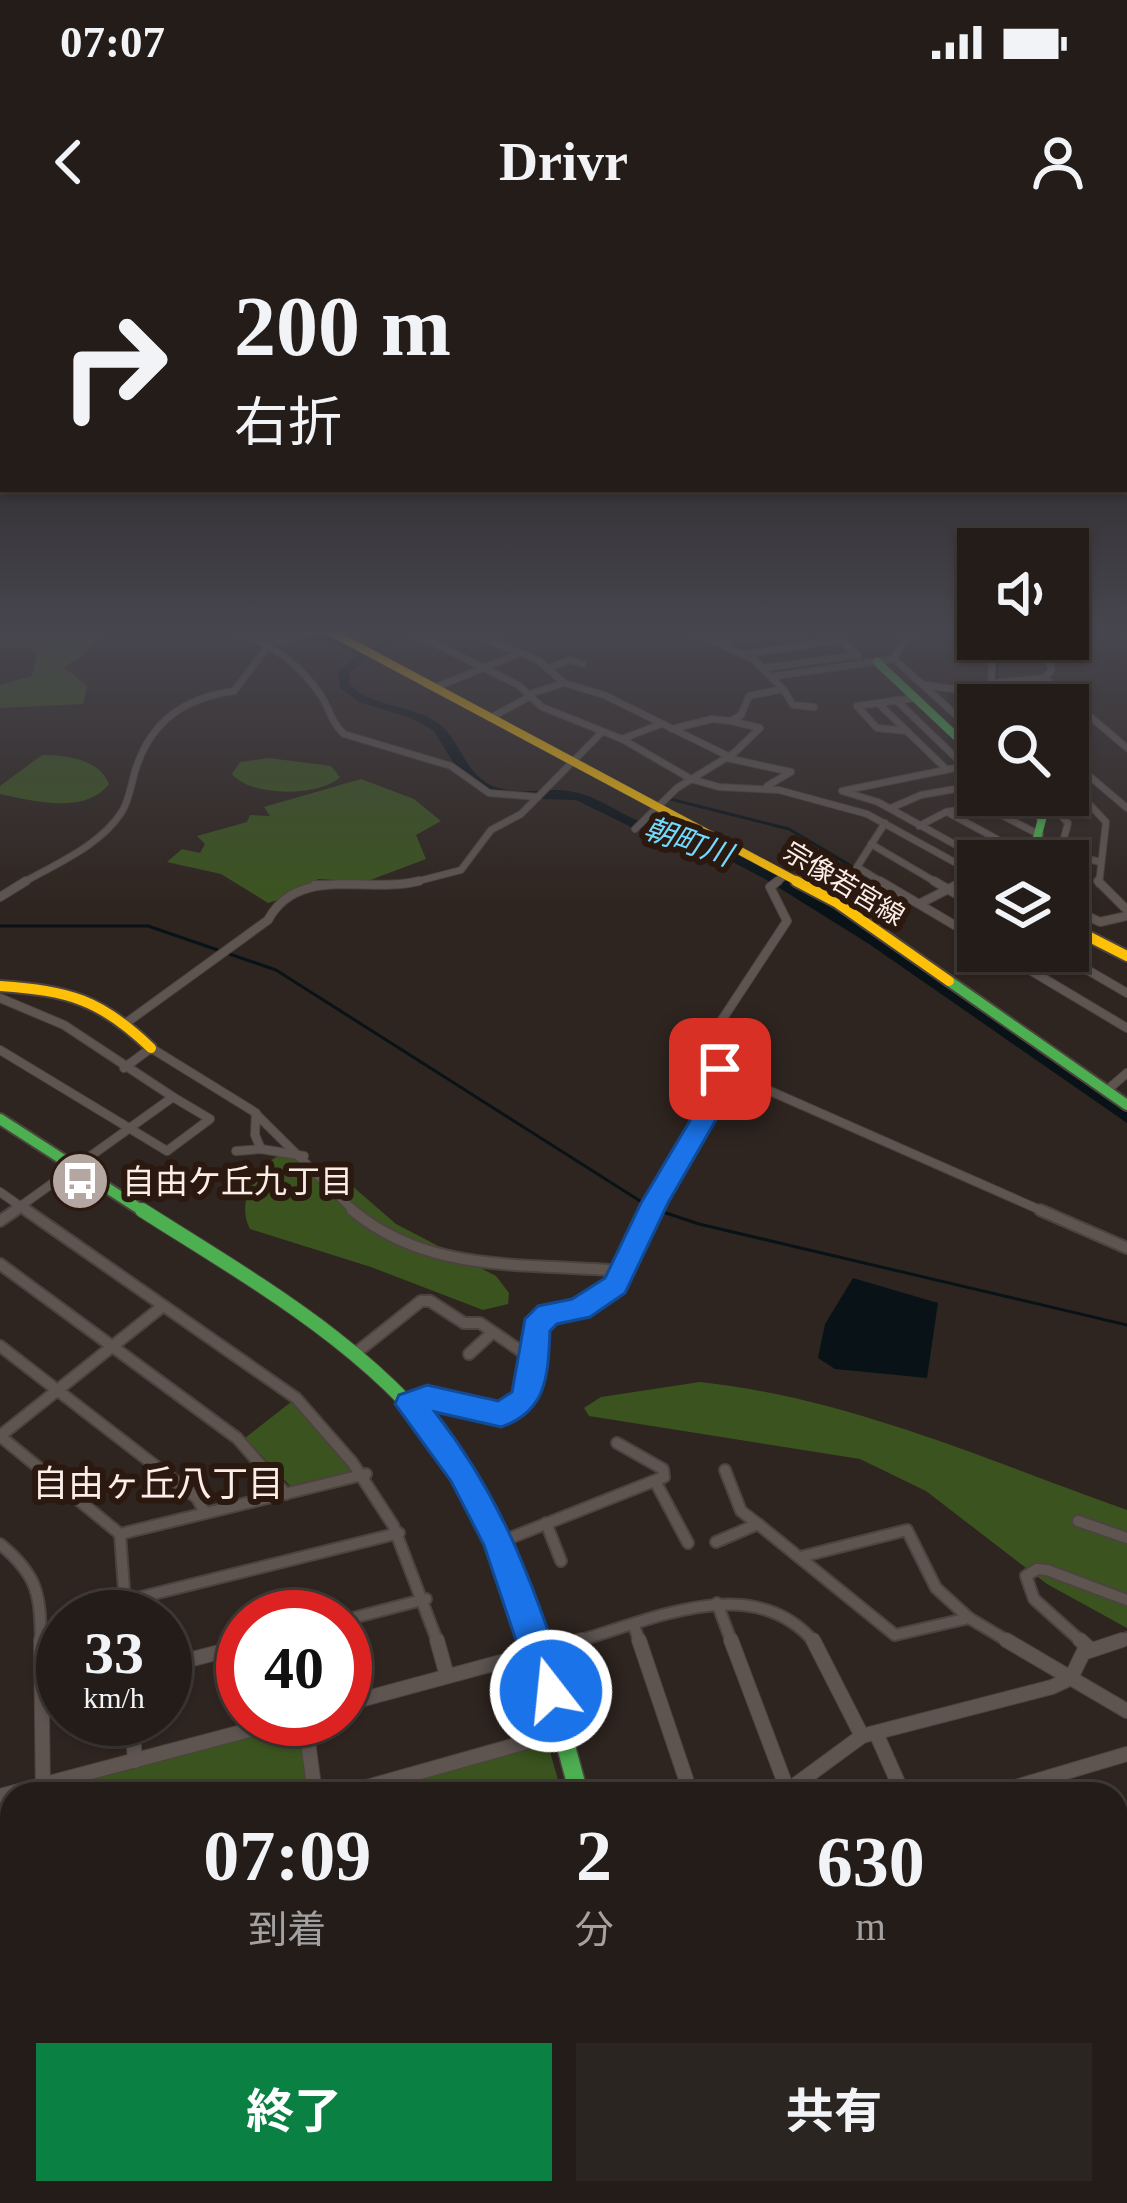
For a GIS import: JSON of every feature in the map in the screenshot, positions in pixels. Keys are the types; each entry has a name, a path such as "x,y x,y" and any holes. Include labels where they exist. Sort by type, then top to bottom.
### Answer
{"street":[{"path":"0,897 101,833 121,814 142,746 157,723"},
{"path":"332,723 344,734 451,766 489,793 538,797"},
{"name":"宗像若宮線","path":"499,723 856,915 1127,1105"},
{"path":"579,723 622,739 691,779 718,787 762,787 776,784 790,772 727,757 658,723"},
{"path":"672,729 700,723"},
{"path":"635,830 691,779 727,757 760,728 738,723"},
{"path":"868,723 890,733 907,731"},
{"path":"898,723 946,769"},
{"path":"935,723 957,755"},
{"path":"1097,723 1127,748"},
{"path":"622,739 661,724"},
{"path":"126,1023 268,920 277,903 326,881 380,889 452,875 474,856 491,830 513,820 602,732"},
{"path":"957,767 842,790 890,809 957,845"},
{"path":"1089,776 1127,808"},
{"path":"890,809 921,794 957,786"},
{"path":"762,787 855,810 957,864"},
{"path":"1089,804 1106,816 1110,827 1099,884 1127,913"},
{"path":"903,833 957,810"},
{"path":"946,812 997,840"},
{"path":"1003,816 1040,835"},
{"path":"1038,840 1040,816"},
{"path":"885,823 856,867 957,927"},
{"path":"871,844 957,894"},
{"path":"1089,861 1101,862"},
{"path":"410,1404 427,1397 501,1414 524,1401 532,1379 536,1327 548,1314 591,1304 615,1286 719,1092 720,1069 708,1045 710,1037 787,921 770,887 786,875"},
{"path":"919,904 957,885"},
{"path":"1089,918 1127,913"},
{"path":"1089,937 1127,956"},
{"path":"1089,971 1127,993"},
{"path":"1037,972 1127,1028"},
{"path":"0,986 74,991 104,1003 151,1048 256,1113 304,1156 348,1208 395,1242 516,1269 571,1265 620,1270"},
{"path":"0,1008 5,1000 85,1037 124,1068 210,1119 167,1151 0,1049"},
{"path":"124,1068 151,1048"},
{"path":"720,1069 1127,1248"},
{"path":"1106,1091 1127,1073"},
{"path":"0,1221 173,1097"},
{"path":"256,1113 255,1135 261,1149"},
{"path":"0,1119 357,1352 410,1404 463,1472 500,1541 539,1651 576,1782"},
{"path":"236,1151 261,1149 304,1156"},
{"path":"0,1192 296,1398 365,1474 399,1534 426,1599 447,1676"},
{"path":"0,1264 237,1438 286,1494"},
{"path":"357,1352 421,1301 430,1301 464,1323 480,1323 531,1358"},
{"path":"123,1590 120,1534 0,1436 163,1306"},
{"path":"469,1354 493,1332"},
{"path":"0,1346 197,1498 205,1513"},
{"path":"500,1541 664,1478 663,1469 617,1443"},
{"path":"725,1470 741,1511 895,1635 969,1618"},
{"path":"120,1534 365,1474"},
{"path":"655,1481 688,1543"},
{"path":"1078,1521 1127,1538"},
{"path":"545,1523 561,1561"},
{"path":"716,1542 758,1525"},
{"path":"800,1557 907,1531 937,1588 969,1618 1127,1711"},
{"path":"169,1590 399,1534"},
{"path":"0,1544 22,1562 40,1594 43,1782"},
{"path":"1090,1649 1034,1599 1026,1576 1037,1569 1047,1570 1127,1600"},
{"path":"372,1613 426,1599"},
{"path":"372,1697 717,1603 776,1608 811,1632 896,1782"},
{"path":"717,1603 783,1782"},
{"path":"634,1626 688,1782"},
{"path":"802,1782 869,1734 1071,1678 1090,1649 1127,1638"},
{"path":"385,1782 562,1732"},
{"path":"66,1782 216,1739"},
{"path":"134,1746 135,1761"},
{"path":"309,1746 313,1782"},
{"path":"1032,1782 1127,1754"}],"green space":[{"path":"42,755 90,764 109,784 99,794 73,803 0,794 0,786"},
{"path":"269,758 331,766 340,777 317,788 285,792 254,787 232,774 240,762"},
{"path":"361,779 414,799 441,821 416,835 426,859 365,882 318,879 299,893 268,903 221,874 167,862 182,849 200,853 205,844 197,836 247,822 250,815 270,816 264,807"},
{"path":"292,1152 351,1185 396,1224 496,1276 509,1293 508,1304 483,1310 371,1267 250,1229 245,1206 253,1181 270,1161"},
{"path":"700,1382 863,1416 1127,1510 1127,1628 1047,1584 926,1491 860,1459 589,1416 584,1408 601,1397"},
{"path":"291,1402 354,1473 292,1488 245,1438"},
{"path":"547,1741 559,1782 399,1782"},
{"path":"217,1746 301,1746 306,1782 83,1782"}],"shaded area":[{"path":"853,1278 938,1303 927,1378 835,1369 818,1358 825,1324"}],"waterway":[{"name":"朝町川","path":"430,723 483,787 508,794 572,795 638,825 697,839 770,876 874,941 1127,1117"},
{"path":"670,799 789,829 856,869"},
{"path":"0,926 148,926 276,970 648,1206"},
{"path":"657,1210 699,1224 1127,1325"}],"traffic: fast":[{"path":"941,723 957,737"},
{"path":"1036,840 1039,816"},
{"path":"949,981 1127,1105"},
{"path":"0,1119 317,1326 394,1390 428,1426 458,1465 501,1543 540,1648 576,1782"}],"traffic: slow":[{"path":"500,723 836,902 949,981"},
{"path":"1089,937 1127,956"},
{"path":"0,986 83,998 115,1016 151,1048"}],"place":[{"name":"自由ケ丘九丁目","path":"80,1181"}],"district":[{"name":"自由ヶ丘八丁目","path":"158,1483"}],"route":[{"path":"551,1691 500,1541 463,1472 410,1404 427,1397 501,1414 524,1401 532,1379 536,1327 548,1314 591,1304 615,1286 655,1203 719,1092 723,1083 720,1069"}]}
